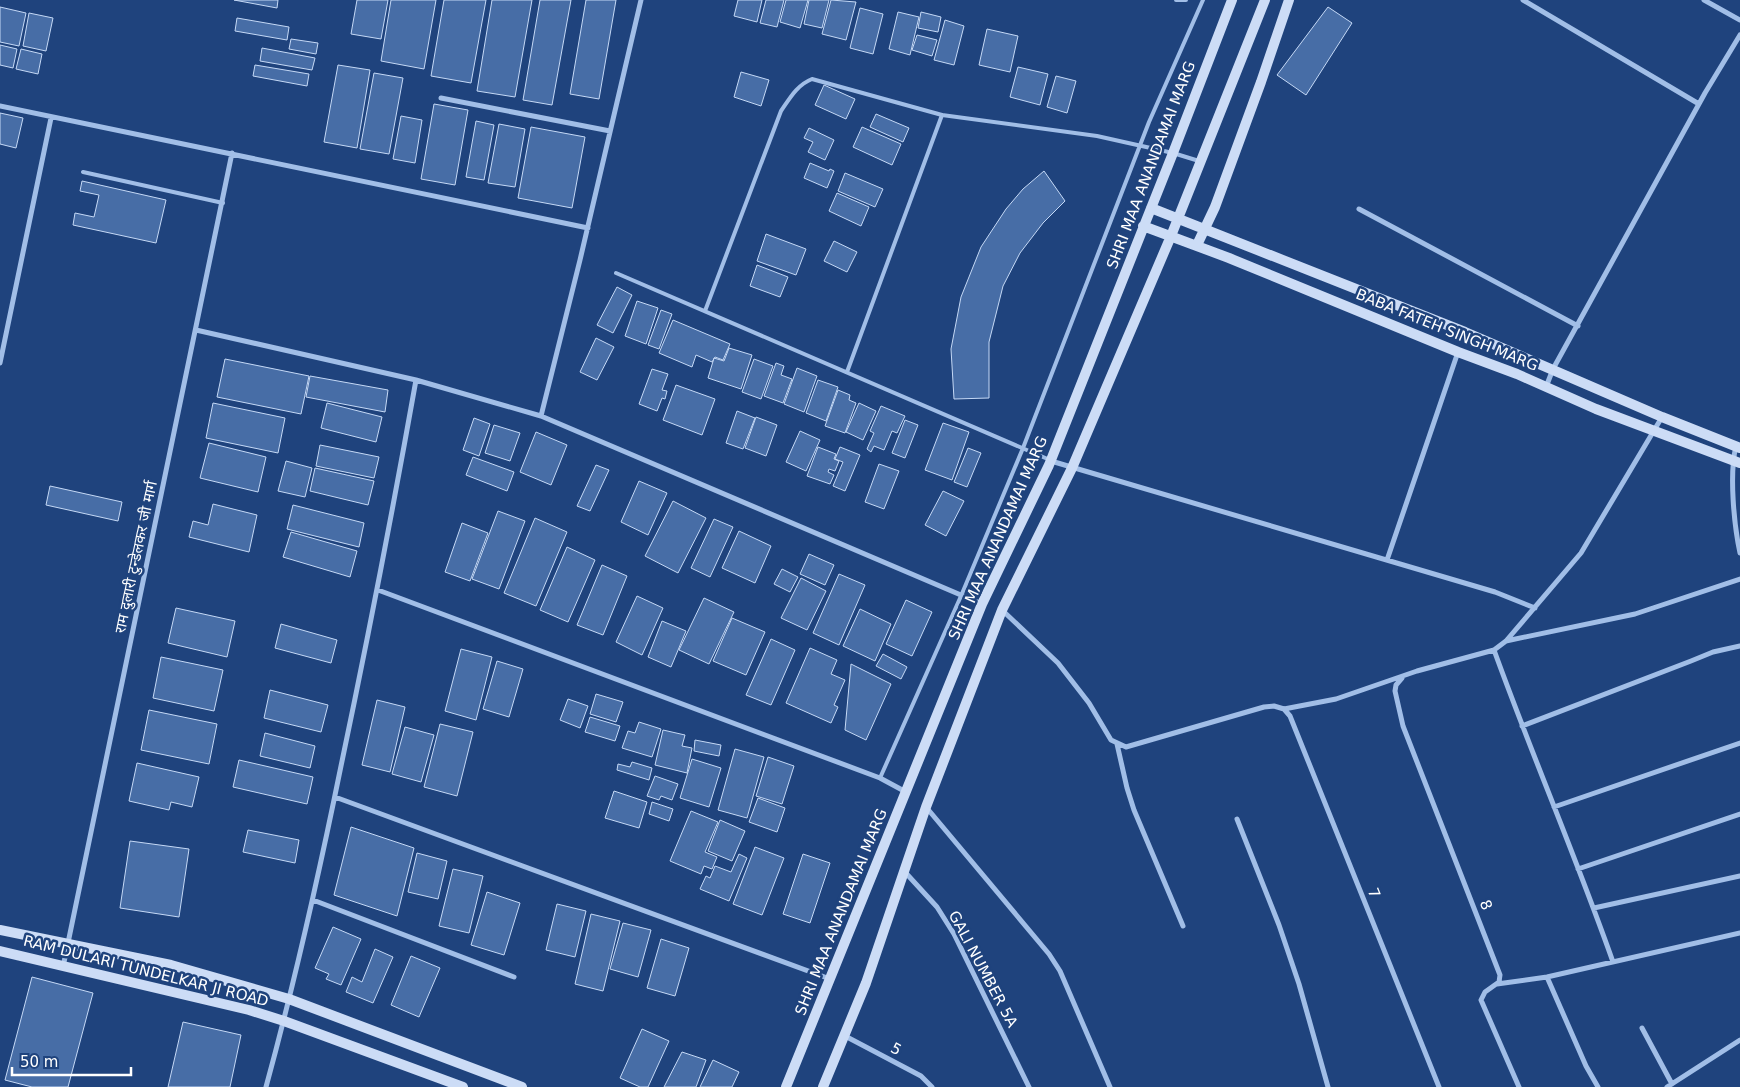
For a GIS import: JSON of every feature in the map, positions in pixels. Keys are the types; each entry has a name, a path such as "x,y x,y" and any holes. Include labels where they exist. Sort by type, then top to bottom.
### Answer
{"street":[{"path":"541,416 588,228 641,0"},
{"name":"SHRI MAA ANANDAMAI MARG","path":"786,1087 982,604 1051,460 1232,0"},
{"path":"823,1087 866,983 926,807 1002,610 1072,468 1171,236 1265,0"},
{"path":"1196,245 1215,207 1289,0"},
{"path":"1523,0 1699,104"},
{"path":"1704,0 1740,20"},
{"path":"1546,387 1553,369 1699,104 1740,35"},
{"path":"441,98 610,131"},
{"path":"0,106 588,228"},
{"path":"0,362 51,118"},
{"name":"राम दुलारी टुन्डेलकर जी मार्ग","path":"63,967 232,153"},
{"name":"BABA FATEH SINGH MARG","path":"1151,208 1465,332 1662,417 1738,447"},
{"path":"1359,209 1578,326"},
{"name":"BABA FATEH SINGH MARG","path":"1144,226 1196,245 1458,352 1517,374 1596,409 1736,461"},
{"path":"196,330 416,380 541,416 982,604"},
{"path":"1387,560 1458,352"},
{"path":"266,1087 313,900 378,590 416,380"},
{"path":"1002,610 1058,663 1089,703 1111,740 1126,748 1264,707 1274,706 1284,709 1336,699 1406,675 1494,650 1506,641 1581,553 1662,417"},
{"path":"1738,447 1735,531 1740,553"},
{"path":"1051,460 1072,468 1495,592 1535,608"},
{"path":"1506,641 1635,614 1740,579"},
{"path":"378,590 880,778 906,792"},
{"path":"1522,726 1713,652 1740,646"},
{"path":"1494,650 1613,962"},
{"name":"8","path":"1406,675 1398,680 1395,691 1403,726 1500,975 1500,980 1496,984"},
{"name":"7","path":"1284,709 1292,721 1439,1087"},
{"path":"1554,807 1740,743"},
{"path":"1117,744 1134,810 1183,926"},
{"path":"335,796 830,979"},
{"path":"926,807 1049,954 1060,971 1110,1087"},
{"path":"1578,869 1740,814"},
{"path":"1237,819 1300,984 1328,1087"},
{"name":"GALI NUMBER 5A","path":"903,871 936,907 954,934 1029,1087"},
{"path":"1594,908 1740,876"},
{"path":"313,900 514,977"},
{"name":"RAM DULARI TUNDELKAR JI ROAD","path":"0,930 171,965 289,999 522,1087"},
{"path":"1518,1087 1482,1000 1485,992 1496,984 1547,977 1740,933"},
{"name":"RAM DULARI TUNDELKAR JI ROAD","path":"0,951 249,1010 463,1087"},
{"path":"1547,977 1586,1066 1598,1087"},
{"path":"1642,1028 1672,1084"},
{"name":"5","path":"845,1036 921,1076 932,1087"},
{"path":"1667,1087 1740,1040"}],"lane":[{"path":"1176,0 1186,0"},
{"path":"880,778 961,596 1023,448 1149,122 1203,0"},
{"path":"705,311 781,111 793,92 812,79 942,115 1097,136 1173,153 1201,162"},
{"path":"847,372 942,115"},
{"path":"83,172 223,203"},
{"path":"616,273 1051,460"}],"building":[{"path":"234,0 278,0 277,8"},
{"path":"357,0 388,0 381,39 351,34"},
{"path":"391,0 436,0 424,69 381,61"},
{"path":"444,0 486,0 471,83 431,76"},
{"path":"492,0 532,0 515,97 477,91"},
{"path":"540,0 571,0 552,105 523,100"},
{"path":"586,0 616,0 599,99 570,94"},
{"path":"738,0 762,0 757,22 734,16"},
{"path":"766,0 784,0 777,27 760,23"},
{"path":"786,0 808,0 800,28 780,22"},
{"path":"809,0 829,0 822,28 804,24"},
{"path":"831,0 856,2 846,40 822,34"},
{"path":"0,7 26,13 19,46 0,42"},
{"path":"1328,7 1352,23 1306,95 1277,75"},
{"path":"860,8 883,14 873,54 850,48"},
{"path":"898,12 919,17 910,55 889,49"},
{"path":"921,12 941,17 938,32 918,28"},
{"path":"29,13 53,18 46,51 23,46"},
{"path":"237,18 289,27 287,40 235,31"},
{"path":"945,20 964,26 954,65 934,60"},
{"path":"987,29 1018,36 1010,72 979,65"},
{"path":"917,35 937,40 932,56 912,50"},
{"path":"291,39 318,43 316,54 289,49"},
{"path":"0,45 17,49 13,68 0,65"},
{"path":"262,48 315,58 312,70 260,61"},
{"path":"21,49 42,54 38,74 16,69"},
{"path":"255,65 309,74 307,86 253,76"},
{"path":"338,65 370,70 357,148 324,142"},
{"path":"1018,67 1048,74 1040,105 1010,97"},
{"path":"741,72 769,80 761,106 734,97"},
{"path":"374,73 403,78 389,154 360,149"},
{"path":"1056,76 1076,81 1067,113 1047,107"},
{"path":"824,85 855,99 846,119 815,105"},
{"path":"434,104 468,110 455,185 421,179"},
{"path":"0,113 23,118 16,148 0,144"},
{"path":"876,114 909,128 903,142 870,127"},
{"path":"401,116 422,120 415,163 393,159"},
{"path":"476,121 494,125 484,180 466,177"},
{"path":"499,124 525,129 515,187 488,183"},
{"path":"531,127 585,137 572,208 518,198"},
{"path":"862,127 901,144 892,165 853,147"},
{"path":"809,128 834,140 825,160 808,152 813,142 804,138"},
{"path":"810,163 829,171 830,169 834,171 827,188 804,178"},
{"path":"1044,171 1065,201 1043,223 1020,253 1003,286 989,342 989,398 954,399 951,349 961,297 981,247 1006,209 1023,189"},
{"path":"845,173 883,189 875,207 838,191"},
{"path":"82,181 166,200 156,243 73,225 75,213 94,217 99,195 80,191"},
{"path":"837,193 869,207 861,226 829,211"},
{"path":"766,234 806,249 796,275 757,261"},
{"path":"834,241 857,252 847,272 824,261"},
{"path":"757,265 788,277 780,297 750,286"},
{"path":"617,287 632,295 613,333 597,325"},
{"path":"637,301 658,308 646,344 625,336"},
{"path":"661,310 672,314 659,349 648,345"},
{"path":"673,320 730,344 723,360 715,357 712,362 696,355 692,367 659,353"},
{"path":"596,338 614,347 597,380 580,372"},
{"path":"729,348 752,355 741,389 708,378 714,358 724,361"},
{"path":"225,359 309,376 301,414 217,397"},
{"path":"754,359 773,366 761,399 742,392"},
{"path":"776,363 784,366 781,375 792,379 783,403 764,396"},
{"path":"797,368 817,376 804,412 784,404"},
{"path":"652,369 668,374 662,390 667,391 665,399 662,398 657,411 639,404"},
{"path":"310,376 388,390 385,412 306,397"},
{"path":"818,380 838,387 826,421 806,413"},
{"path":"676,385 715,399 702,435 663,420"},
{"path":"838,390 850,395 849,400 856,403 845,433 825,426"},
{"path":"213,403 285,418 278,453 206,438"},
{"path":"327,403 382,417 376,442 321,428"},
{"path":"859,403 876,411 863,440 846,432"},
{"path":"881,406 905,416 897,433 892,431 884,450 874,446 871,452 867,449 874,433 870,431"},
{"path":"737,411 755,418 743,449 726,443"},
{"path":"756,417 777,425 766,456 745,448"},
{"path":"474,418 490,424 479,456 463,450"},
{"path":"905,420 918,425 905,458 892,453"},
{"path":"943,423 969,432 952,480 925,470"},
{"path":"494,425 520,433 510,461 485,453"},
{"path":"800,431 820,440 806,471 786,462"},
{"path":"536,432 567,445 551,485 520,472"},
{"path":"209,443 266,457 258,492 200,478"},
{"path":"320,445 379,457 374,478 316,466"},
{"path":"818,447 836,454 834,459 839,461 835,471 829,469 828,472 834,475 830,484 807,476"},
{"path":"840,447 860,455 845,491 833,486 843,462 835,459"},
{"path":"968,448 981,453 967,487 954,482"},
{"path":"473,457 514,472 507,491 466,475"},
{"path":"286,461 312,468 305,497 278,491"},
{"path":"879,464 899,471 884,509 865,502"},
{"path":"596,465 609,470 590,511 577,506"},
{"path":"315,468 374,481 368,505 310,491"},
{"path":"639,481 667,493 648,535 621,522"},
{"path":"50,486 122,502 118,521 46,505"},
{"path":"943,491 964,501 946,536 925,525"},
{"path":"673,501 706,518 678,573 645,556"},
{"path":"213,504 257,515 249,552 189,537 193,521 208,525"},
{"path":"293,505 364,523 359,547 287,529"},
{"path":"498,511 525,521 499,589 472,579"},
{"path":"535,518 567,532 536,606 504,593"},
{"path":"714,519 733,527 710,577 691,568"},
{"path":"462,523 488,533 470,581 445,572"},
{"path":"739,531 771,546 755,583 722,568"},
{"path":"291,532 357,551 350,577 283,557"},
{"path":"567,547 595,560 568,622 540,610"},
{"path":"809,554 834,565 825,585 800,574"},
{"path":"602,565 627,576 603,635 577,625"},
{"path":"782,569 798,577 790,592 774,584"},
{"path":"839,574 865,585 839,645 813,633"},
{"path":"801,578 826,591 807,630 781,618"},
{"path":"637,596 663,608 642,655 616,642"},
{"path":"704,598 734,612 709,664 679,650"},
{"path":"906,600 932,612 912,656 886,644"},
{"path":"176,608 235,621 227,657 168,643"},
{"path":"860,609 891,624 875,661 843,646"},
{"path":"732,618 765,632 746,675 713,661"},
{"path":"662,621 686,631 671,667 648,657"},
{"path":"281,624 337,640 331,663 275,648"},
{"path":"771,639 795,650 771,705 746,695"},
{"path":"810,648 837,660 831,674 845,680 834,705 838,707 831,723 786,703"},
{"path":"461,649 492,657 476,720 445,711"},
{"path":"883,654 907,667 901,679 876,666"},
{"path":"161,657 223,670 214,711 153,698"},
{"path":"497,661 523,669 509,717 483,709"},
{"path":"851,664 891,684 866,740 845,730"},
{"path":"270,690 328,705 321,732 264,718"},
{"path":"596,694 623,702 616,722 590,714"},
{"path":"568,699 588,706 580,728 560,720"},
{"path":"377,700 405,707 390,772 362,765"},
{"path":"149,710 217,724 209,764 141,750"},
{"path":"590,717 620,726 615,741 585,732"},
{"path":"639,722 661,729 652,757 622,748 628,731 635,733"},
{"path":"440,724 473,732 457,796 424,787"},
{"path":"405,727 434,735 421,782 392,774"},
{"path":"663,730 685,735 682,746 692,748 687,773 655,765"},
{"path":"265,733 315,746 310,768 260,756"},
{"path":"695,740 721,745 719,756 694,751"},
{"path":"735,749 764,757 747,818 718,810"},
{"path":"768,757 794,766 782,804 756,796"},
{"path":"692,759 721,768 709,807 680,798"},
{"path":"239,760 313,777 307,804 233,787"},
{"path":"632,762 652,768 649,780 617,770 618,764 630,767"},
{"path":"137,763 199,777 192,807 171,802 169,810 129,801"},
{"path":"655,776 678,784 672,800 661,796 659,800 647,796"},
{"path":"614,791 647,802 639,828 605,818"},
{"path":"758,798 785,808 777,832 749,822"},
{"path":"652,802 673,809 669,821 649,814"},
{"path":"691,811 718,822 705,852 717,857 712,869 704,866 701,874 670,861"},
{"path":"720,820 745,831 732,861 708,851"},
{"path":"351,827 414,848 397,916 334,895"},
{"path":"248,830 299,840 295,863 243,852"},
{"path":"130,841 189,849 179,917 120,908"},
{"path":"755,847 784,858 762,915 733,904"},
{"path":"417,853 447,861 438,899 408,892"},
{"path":"739,854 747,858 729,901 700,889 706,876 710,878 715,866 731,872"},
{"path":"803,854 830,863 810,923 783,914"},
{"path":"453,869 483,876 469,933 439,926"},
{"path":"487,892 520,903 504,955 471,945"},
{"path":"557,904 586,911 575,957 546,950"},
{"path":"591,914 620,921 603,991 575,984"},
{"path":"623,923 651,930 638,977 610,969"},
{"path":"333,927 361,939 341,985 326,979 329,974 315,968"},
{"path":"661,939 689,948 675,996 647,988"},
{"path":"375,949 393,957 373,1003 346,992 352,977 362,982"},
{"path":"411,956 440,968 419,1017 391,1005"},
{"path":"32,977 93,993 68,1087 32,1087 5,1080"},
{"path":"183,1022 241,1035 230,1087 168,1087"},
{"path":"642,1029 669,1041 648,1087 640,1087 620,1078"},
{"path":"682,1052 706,1060 696,1087 664,1087"},
{"path":"713,1060 739,1072 732,1087 700,1087"}]}
